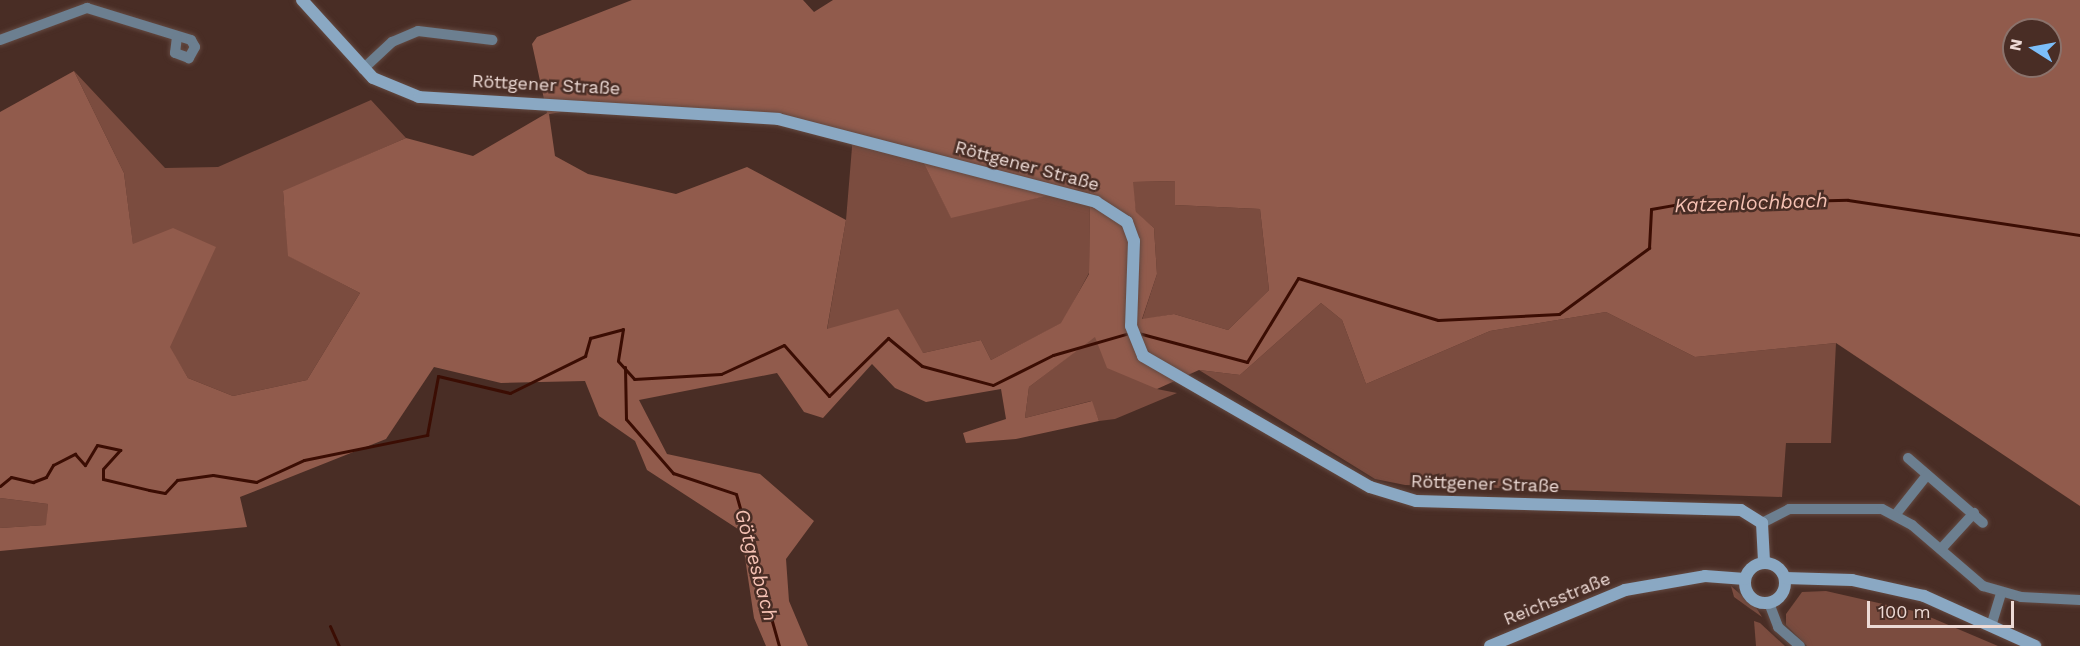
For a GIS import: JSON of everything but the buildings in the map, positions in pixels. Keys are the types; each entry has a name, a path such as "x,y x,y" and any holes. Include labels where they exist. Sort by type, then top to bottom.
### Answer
{"street":[{"name":"Röttgener Straße","path":"302,0 363,69 393,89 419,97 778,119 1095,202 1127,222 1134,241 1131,326 1134,339 1156,367 1392,497 1741,510 1762,523"},
{"path":"0,40 87,8 177,37"},
{"path":"363,69 392,42 418,31 492,40"},
{"path":"1908,458 1983,523"},
{"path":"1896,514 1927,475"},
{"path":"1764,562 1762,523 1789,509 1862,508 1896,514 1983,586 2001,594 2080,600"},
{"path":"1941,549 1974,513"},
{"path":"1764,562 1780,568 1785,578 1782,593 1769,603 1753,599 1744,579 1750,568 1764,562"},
{"name":"Reichsstraße","path":"1490,646 1625,590 1705,576 1744,579"},
{"path":"1785,578 1814,576 1890,588 1992,623 2036,646"},
{"path":"1992,623 2001,594"},
{"path":"1769,603 1778,627 1800,646"}],"shaded area":[{"path":"632,0 803,0 814,12 833,0 2080,0 2080,506 1836,343 1695,357 1606,312 1490,331 1366,384 1342,320 1321,303 1240,375 1199,370 1157,389 1107,368 1095,337 1029,387 1025,418 1092,401 1099,421 1016,439 966,443 963,433 1006,419 1001,389 926,402 895,388 872,364 823,418 804,412 777,373 639,400 667,454 760,474 814,521 786,559 789,601 808,646 766,646 754,618 741,531 647,470 635,441 599,416 585,381 501,383 434,367 386,439 240,497 247,527 0,551 0,528 46,525 48,504 0,498 0,112 74,71 124,173 133,244 173,228 216,247 170,347 188,378 233,396 307,380 360,293 288,256 283,191 406,138 473,156 547,113 532,44 537,37","holes":["605,105 774,114 917,150 951,218 1090,186 1089,274 1061,323 991,360 981,340 923,353 898,309 827,329 846,220 747,167 676,194 588,174 555,156 549,114","1175,181 1175,205 1260,209 1269,290 1228,330 1174,314 1142,319 1157,274 1154,228 1136,212 1133,182"]},
{"path":"74,71 165,168 218,167 371,100 406,138 283,192 289,256 360,293 307,380 233,396 188,378 169,347 185,305 133,245 124,173"},
{"path":"853,135 917,150 951,217 1090,186 1089,273 1062,323 991,360 981,340 923,353 827,330 846,220"},
{"path":"1175,181 1175,205 1260,209 1269,290 1228,330 1174,314 1142,320 1157,274 1154,228 1136,213 1132,182"},
{"path":"1321,303 1342,320 1366,384 1490,331 1606,312 1695,357 1836,343 1831,443 1786,443 1782,497 1405,485 1375,479 1199,370 1240,375"},
{"path":"1095,336 1157,389 1177,393 1115,419 1099,421 1091,401 1025,418 1029,387"},
{"path":"0,498 48,504 47,525 0,528"},
{"path":"1731,586 1757,609 1762,617 1734,597"},
{"path":"1826,591 1918,612 1998,646 1807,646 1786,625 1786,614 1802,592"},
{"path":"1754,621 1760,623 1785,646 1756,646"}],"waterway":[{"name":"Katzenlochbach","path":"1138,333 1247,362 1298,278 1438,320 1559,314 1649,248 1651,209 1679,204 1848,200 2080,235"},
{"name":"Katzenlochbach","path":"0,486 11,477 33,482 46,477 53,465 75,454 85,465 97,445 120,450 103,469 103,479 149,490 165,493 177,480 213,475 256,482 304,460 427,435 438,376 510,393 585,356 590,338 623,329 618,361 634,379 721,374 784,345 829,396 888,338 922,366 993,385 1053,355 1129,333"},
{"name":"Götgesbach","path":"625,367 626,419 673,473 736,494 779,646"},
{"path":"330,626 339,646"}]}
